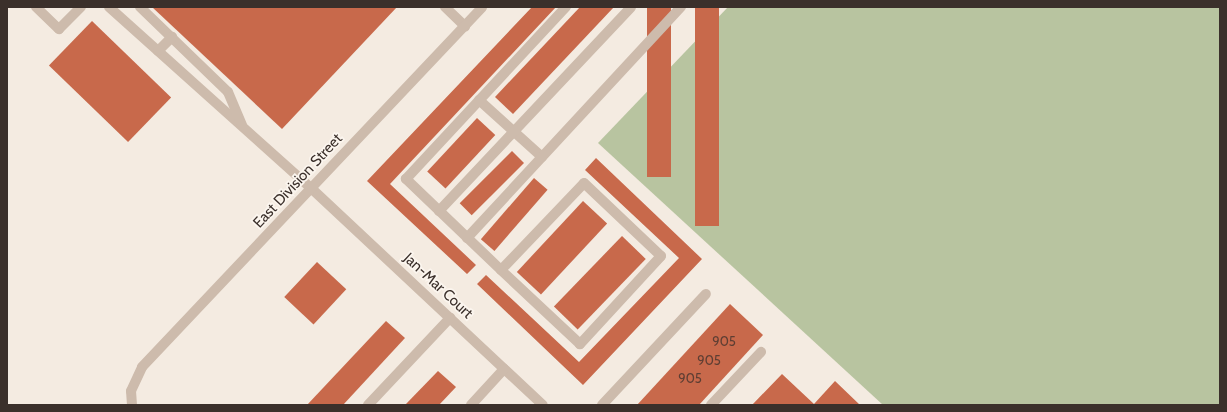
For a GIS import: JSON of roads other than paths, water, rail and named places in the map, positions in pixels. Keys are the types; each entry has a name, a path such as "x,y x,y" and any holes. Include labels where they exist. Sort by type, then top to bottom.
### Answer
{"street":[{"path":"36,7 59,29 81,7"},
{"name":"Jan-Mar Court","path":"108,7 312,189 543,405"},
{"path":"140,7 228,92 242,127"},
{"path":"445,7 465,26"},
{"name":"East Division Street","path":"132,405 131,391 142,367 312,189 482,7"},
{"path":"501,270 584,183 661,256 580,344 501,270 406,179 566,7"},
{"path":"439,211 631,7"},
{"path":"468,238 681,7"},
{"path":"158,51 172,38"},
{"path":"479,100 542,157"},
{"path":"602,405 706,294"},
{"path":"368,405 450,318"},
{"path":"711,405 761,352"},
{"path":"471,405 504,369"}]}
